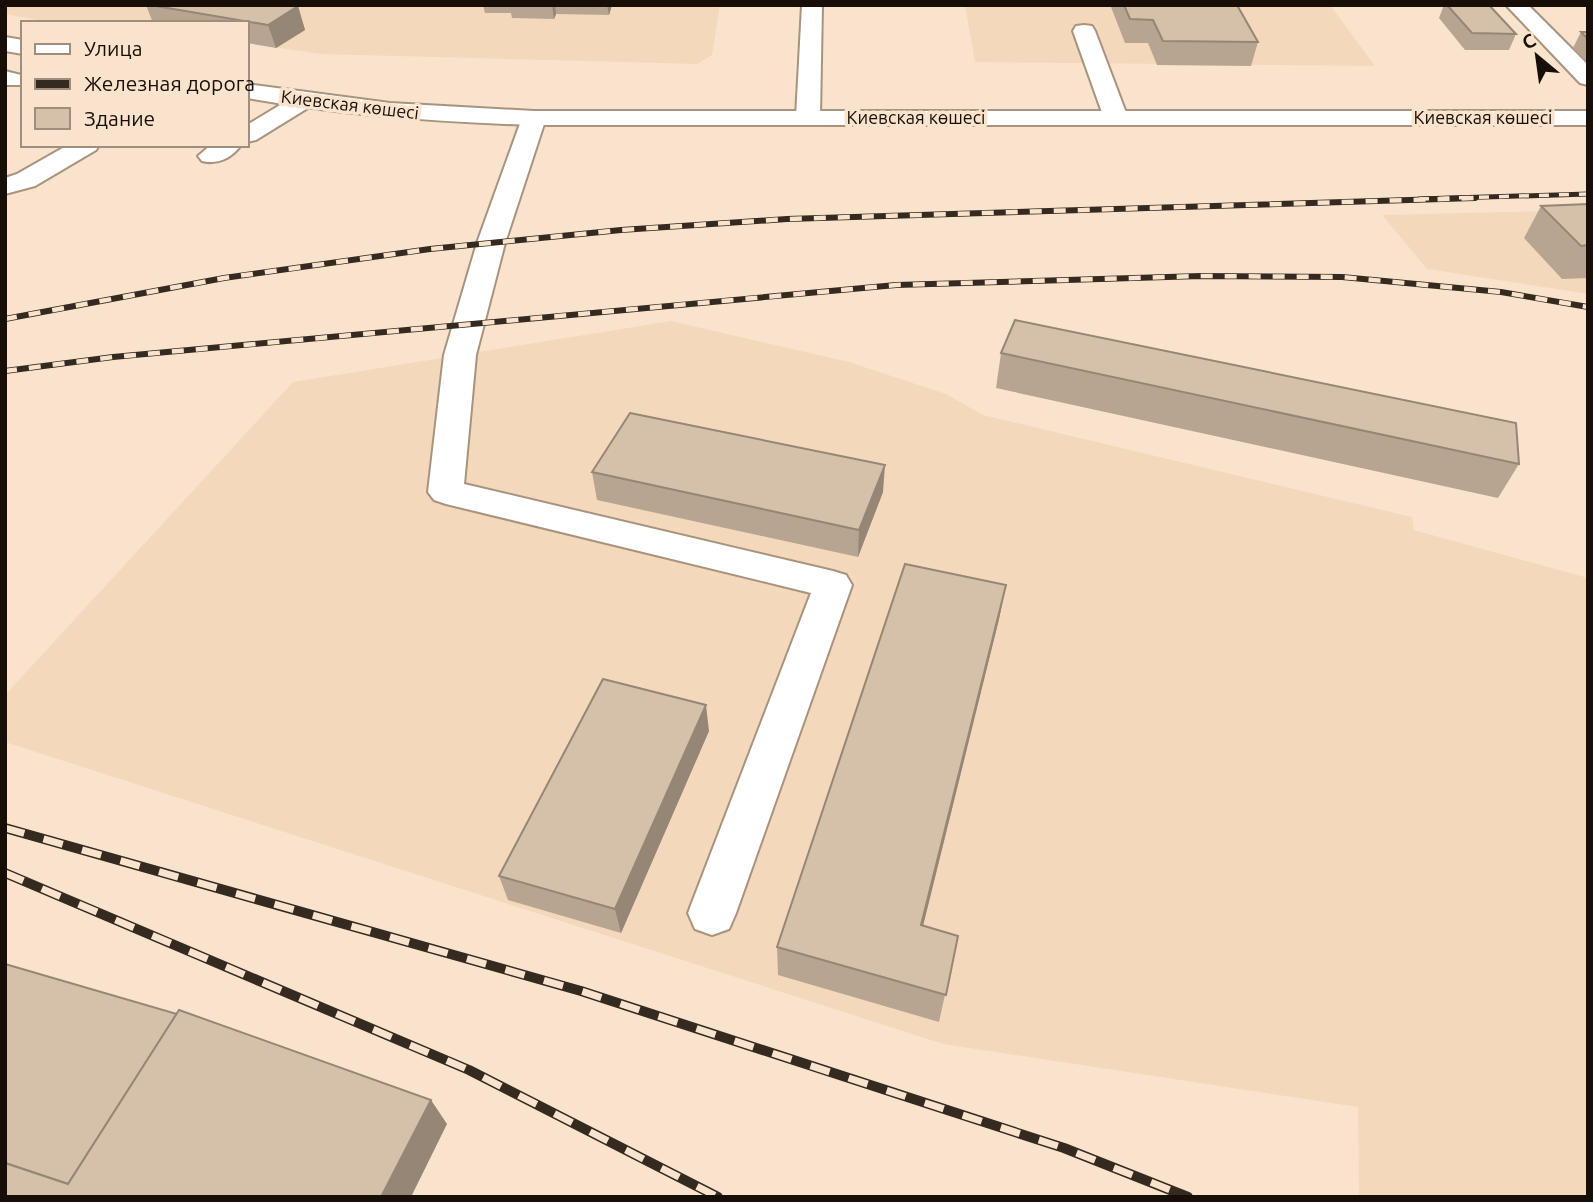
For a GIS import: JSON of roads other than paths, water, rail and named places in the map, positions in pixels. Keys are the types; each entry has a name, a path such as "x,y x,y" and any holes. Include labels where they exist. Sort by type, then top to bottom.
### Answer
{"main road":[{"path":"808,117 812,5"},
{"path":"1516,5 1588,78"},
{"path":"1084,31 1116,118"},
{"name":"Киевская көшесі","path":"248,91 303,102 416,114 534,118 1588,118"},
{"path":"248,134 303,102"},
{"path":"534,118 491,243 460,355 446,492 833,585 712,913"},
{"path":"5,186 26,180 84,147"}],"railway":[{"path":"1419,199 1588,194"},
{"path":"5,319 224,278 430,249 621,230 787,219 1475,198"},
{"path":"5,371 113,357 896,285 1201,276 1342,277 1501,292 1588,307"},
{"path":"5,828 581,991 1064,1148 1188,1197"},
{"path":"5,873 469,1070 718,1197"}]}
